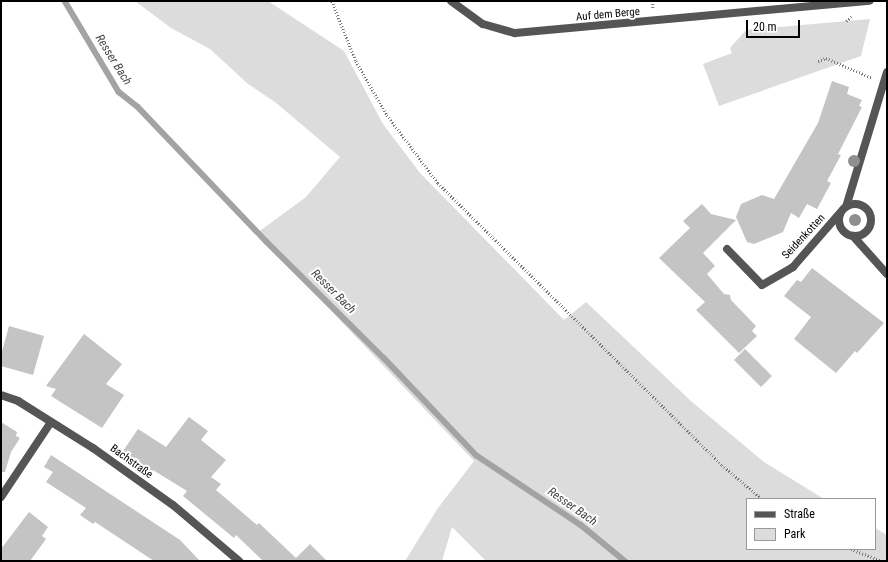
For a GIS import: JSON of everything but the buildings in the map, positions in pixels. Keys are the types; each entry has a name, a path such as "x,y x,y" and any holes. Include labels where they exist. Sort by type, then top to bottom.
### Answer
{"street":[{"name":"Auf dem Berge","path":"451,1 483,24 515,33 870,1"},
{"name":"Seidenkotten","path":"887,72 843,210 838,220 840,228 853,236 887,274"},
{"path":"843,210 860,205 870,216 867,231 853,236"},
{"name":"Seidenkotten","path":"727,249 762,285 793,267 843,210"},
{"name":"Bachstraße","path":"1,395 18,401 51,422 173,506 239,561"},
{"path":"1,497 51,422"}],"path":[{"path":"332,1 356,61 387,115 438,183 722,465 761,498"},
{"path":"818,61 826,58 884,83"},
{"path":"854,550 883,561"}],"green space":[{"path":"135,1 268,1 344,51 383,124 420,173 564,320 586,302 692,402 764,462 822,498 746,498 746,550 876,550 876,529 887,535 887,561 486,561 452,527 442,561 405,561 438,508 474,461 257,233 306,197 340,157 275,102 248,84 210,49 171,28"},
{"path":"870,19 861,56 719,106 703,64 732,53 730,48 746,30"}],"waterway":[{"name":"Resser Bach","path":"65,1 119,92 138,107 266,241 385,359 476,455 581,525 625,561"}]}
